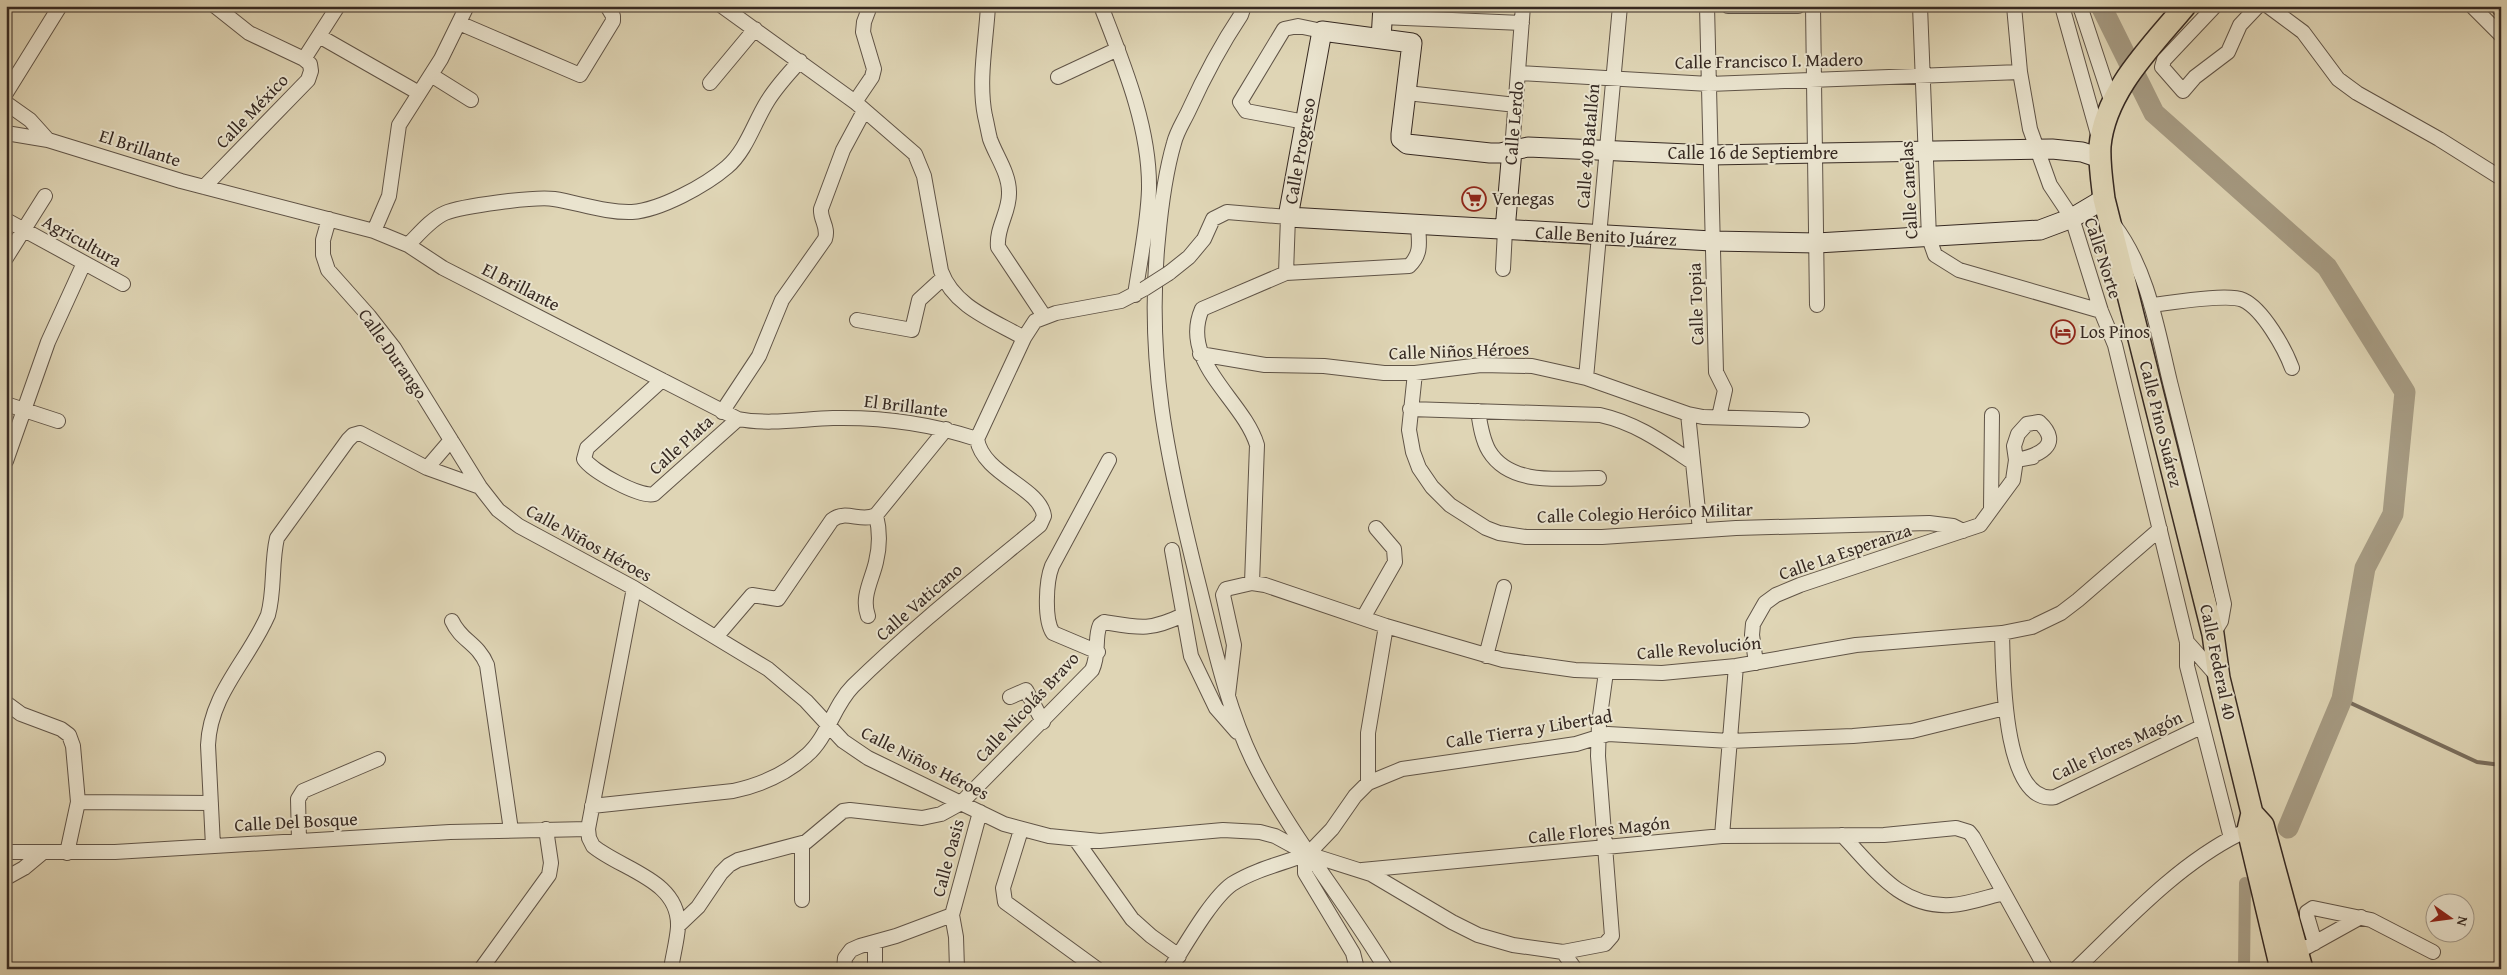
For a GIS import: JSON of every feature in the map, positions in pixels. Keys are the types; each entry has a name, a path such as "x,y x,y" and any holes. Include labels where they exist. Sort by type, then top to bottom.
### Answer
{"main road":[{"name":"Calle Pino Suárez","path":"2183,511 2106,209 2100,151 2112,103 2142,58 2185,6"},
{"name":"Calle Federal 40","path":"2183,511 2213,634 2219,678 2249,827 2281,969"},
{"name":"Calle Federal 40","path":"2249,827 2305,955"}],"street":[{"path":"6,93 60,6"},
{"name":"Calle México","path":"204,187 308,80 310,64 304,59 338,6"},
{"path":"374,231 385,209 393,181 396,138 399,125 431,74 460,23 467,6"},
{"path":"460,23 580,76 613,21 611,9 607,6"},
{"path":"722,6 800,61 859,106 915,154 920,163 943,278 957,298 1024,338"},
{"path":"722,412 759,356 782,300 825,239 827,232 820,215 821,209 874,69 863,32 864,22 870,6"},
{"path":"976,439 1024,338 1035,321 1044,316 1001,253 997,237 1008,205 1009,192 1008,181 990,139 985,113 983,67 988,6"},
{"path":"1101,6 1118,49 1133,98 1147,158 1148,189 1140,292"},
{"path":"1244,6 1241,15 1201,83 1175,140 1162,194 1153,330 1158,389 1166,447 1181,514 1228,695 1241,736 1254,763 1308,854 1386,969"},
{"path":"1523,7 1532,6"},
{"name":"Calle 40 Batallón","path":"1586,378 1605,151 1620,6"},
{"name":"Calle Topia","path":"1707,6 1716,372 1725,390 1719,417"},
{"path":"1728,6 1798,6"},
{"path":"1813,6 1818,305"},
{"name":"Calle Canelas","path":"1920,6 1929,238 1935,255 1960,270 2100,312"},
{"path":"2014,6 2020,72 2030,129 2036,149"},
{"path":"2062,6 2100,151"},
{"path":"2080,6 2112,103"},
{"path":"2216,6 2164,60 2162,67 2183,91 2195,77 2228,52 2240,25 2258,6"},
{"path":"2268,6 2303,32 2322,60 2338,79 2350,88 2439,138 2501,178"},
{"path":"2472,6 2486,12 2501,35"},
{"path":"2498,6 2501,10"},
{"path":"219,7 249,33 304,59"},
{"name":"Calle Lerdo","path":"1503,269 1523,7"},
{"path":"1381,39 1382,12 1414,18 1522,23"},
{"path":"1414,18 1407,92 1516,105"},
{"path":"1305,122 1246,111 1242,108 1242,97 1284,29 1291,26 1412,43"},
{"path":"710,83 755,29"},
{"name":"Calle Progreso","path":"1286,273 1288,217 1322,31"},
{"path":"319,36 418,93"},
{"path":"1058,77 1118,49"},
{"path":"408,244 435,219 445,213 536,198 620,211 643,211 655,207 697,187 731,163 743,147 768,100 800,61"},
{"name":"Calle Francisco I. Madero","path":"1519,73 1612,80 1709,84 2020,72"},
{"path":"431,74 471,100"},
{"name":"Calle 16 de Septiembre","path":"1407,92 1401,139 1407,144 1490,153 1528,146 1711,155 2036,149 2100,151"},
{"path":"6,102 30,120 48,140"},
{"name":"El Brillante","path":"6,133 48,140 204,187 374,231 408,244 443,268 738,419 764,422 854,418 946,429 976,439"},
{"name":"Calle Norte","path":"2036,149 2050,185 2072,218 2100,312 2116,345 2187,642 2187,666 2201,727 2249,827"},
{"path":"6,258 45,196"},
{"path":"2106,209 2130,247 2151,305 2224,604 2221,621 2213,634"},
{"name":"Calle Benito Juárez","path":"1044,316 1121,301 1140,292 1189,257 1204,239 1213,219 1227,212 1418,226 1599,236 1712,242 1817,244 2032,231 2052,227 2072,218 2106,209"},
{"name":"Calle Durango","path":"329,219 323,240 323,255 328,270 369,316 394,348 480,487"},
{"name":"Agricultura","path":"6,220 123,284"},
{"path":"1252,583 1252,540 1257,445 1252,430 1200,354 1196,327 1202,309 1286,273 1409,266 1416,259 1420,250 1418,226"},
{"path":"6,461 23,409 62,308 84,263"},
{"path":"857,320 912,330 918,300 943,278"},
{"path":"2151,305 2224,298 2243,300 2250,305 2280,339 2292,368"},
{"name":"Calle Niños Héroes","path":"1200,354 1265,365 1324,366 1384,373 1415,373 1503,364 1550,368 1586,378 1688,414 1802,420"},
{"name":"Calle Colegio Heróico Militar","path":"1415,373 1409,430 1413,452 1419,468 1432,487 1450,505 1486,528 1512,535 1534,537 1602,537 1700,530 1929,523 1953,526 1963,531"},
{"name":"Calle Plata","path":"662,380 599,434 587,448 584,459 591,467 636,492 648,496 658,491 738,419"},
{"path":"6,404 58,421"},
{"path":"1410,409 1585,414 1615,418 1645,431 1692,462"},
{"path":"1478,411 1482,434 1488,450 1497,462 1507,469 1530,477 1599,478"},
{"path":"1688,414 1700,530"},
{"path":"1991,509 1992,415"},
{"name":"Calle La Esperanza","path":"1756,663 1752,635 1753,624 1765,603 1776,595 1800,585 1980,525 2010,487 2016,460 2014,446 2018,434 2027,424 2040,422 2056,439 2033,457 2016,460"},
{"path":"716,637 752,595 778,599 832,520 842,515 862,519 876,515 946,429"},
{"path":"213,846 208,745 211,718 215,707 268,616 271,604 274,552 277,538 284,526 353,435 360,433 370,436 427,468 480,487"},
{"name":"Calle Vaticano","path":"592,806 740,790 766,782 807,756 816,746 827,724 852,686 938,609 1040,524 1044,516 1040,504 982,454 976,439"},
{"path":"427,468 451,440"},
{"path":"1098,652 1058,637 1049,628 1048,581 1052,566 1109,460"},
{"name":"Calle Niños Héroes","path":"480,487 498,510 518,526 634,588 768,669 789,684 844,741 868,758 1021,830 1076,840 1119,841 1244,830 1275,836 1308,854 1360,870"},
{"path":"868,616 866,610 867,590 876,562 880,534 876,515"},
{"path":"1363,618 1395,562 1394,548 1376,528"},
{"name":"Calle Revolución","path":"1228,695 1234,645 1223,595 1226,589 1252,583 1265,585 1386,626 1486,656 1534,666 1606,672 1662,673 1736,666 1856,646 2002,633 2032,627 2061,613 2160,529"},
{"path":"1172,550 1191,656 1216,708 1241,736"},
{"path":"1486,656 1504,587"},
{"path":"634,588 588,830 589,838 601,852 653,881 664,891 676,913 678,926 671,969"},
{"name":"Calle Nicolás Bravo","path":"802,843 842,812 850,810 922,818 941,814 961,803 1043,722 1092,670 1098,652 1097,631 1102,624 1143,628 1160,626 1183,615"},
{"path":"452,621 462,636 477,647 486,665 511,830"},
{"path":"1170,969 1210,910 1230,886 1243,878 1308,854 1332,829 1368,783 1368,733 1386,626"},
{"path":"2002,633 2005,708"},
{"path":"2187,642 2219,678"},
{"path":"1722,836 1736,666"},
{"path":"1360,870 1386,882 1444,918 1478,934 1513,945 1563,952 1597,946 1610,939 1612,932 1604,849 1598,737 1606,672"},
{"path":"1010,697 1026,690 1043,722"},
{"path":"6,703 22,714 60,729 69,735 73,746 78,802 67,853"},
{"name":"Calle Tierra y Libertad","path":"1368,783 1409,767 1576,744 1618,733 1730,741 1912,730 2005,708"},
{"name":"Calle Flores Magón","path":"2005,708 2017,762 2026,782 2038,796 2048,798 2055,797 2201,727"},
{"path":"299,840 298,799 302,791 378,759"},
{"path":"78,802 211,803"},
{"name":"Calle Oasis","path":"952,915 980,812"},
{"path":"2076,969 2162,889 2190,866 2249,827"},
{"path":"481,969 549,875 551,864 546,829"},
{"name":"Calle Flores Magón","path":"1360,870 1604,849 1722,836 1884,835 1962,829 1973,837 2004,893"},
{"name":"Calle Del Bosque","path":"6,852 67,853 511,830 588,830"},
{"path":"1021,830 1003,888 1005,902 1097,969"},
{"path":"1842,835 1896,890 1912,899 1927,903 1951,905 2004,893 2046,969"},
{"path":"1076,840 1132,919 1151,936 1179,956"},
{"path":"678,926 698,906 729,865 738,860 802,843 802,900"},
{"path":"6,878 24,868 42,852"},
{"path":"1308,854 1304,867 1305,873 1353,953 1357,966"},
{"path":"2305,955 2309,909 2361,917 2383,925 2433,952"},
{"path":"844,969 845,958 851,950 952,915 957,945 957,969"},
{"path":"2305,955 2361,917"},
{"path":"875,942 875,969"},
{"path":"1563,952 1575,969"}],"waterway":[{"path":"2101,6 2154,113 2327,267 2405,392 2393,514 2365,568 2342,699 2288,828"},
{"path":"2342,699 2477,762 2501,765"},
{"path":"2244,969 2245,883"}],"place":[{"name":"Venegas","path":"1474,199"},
{"name":"Los Pinos","path":"2063,332"}]}
